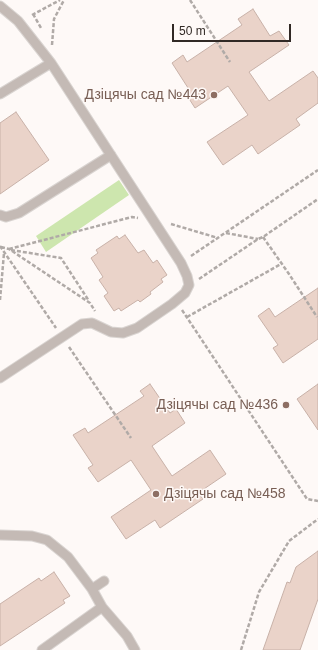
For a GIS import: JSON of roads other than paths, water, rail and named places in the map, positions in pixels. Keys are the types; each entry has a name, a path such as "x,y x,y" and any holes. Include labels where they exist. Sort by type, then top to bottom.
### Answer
{"lane":[{"path":"0,6 18,21 51,63 181,263 189,285 185,293 172,304 137,328 123,333 111,332 92,323 82,324 0,378"},
{"path":"0,94 51,63"},
{"path":"0,215 6,217 19,213 111,154"},
{"path":"0,535 32,536 47,540 68,557 92,589 102,607 127,636 135,650"},
{"path":"92,589 104,581"},
{"path":"42,650 102,607"}],"place":[{"name":"Дзіцячы сад №443","path":"214,95"},
{"name":"Дзіцячы сад №436","path":"286,405"},
{"name":"Дзіцячы сад №458","path":"156,494"}]}
